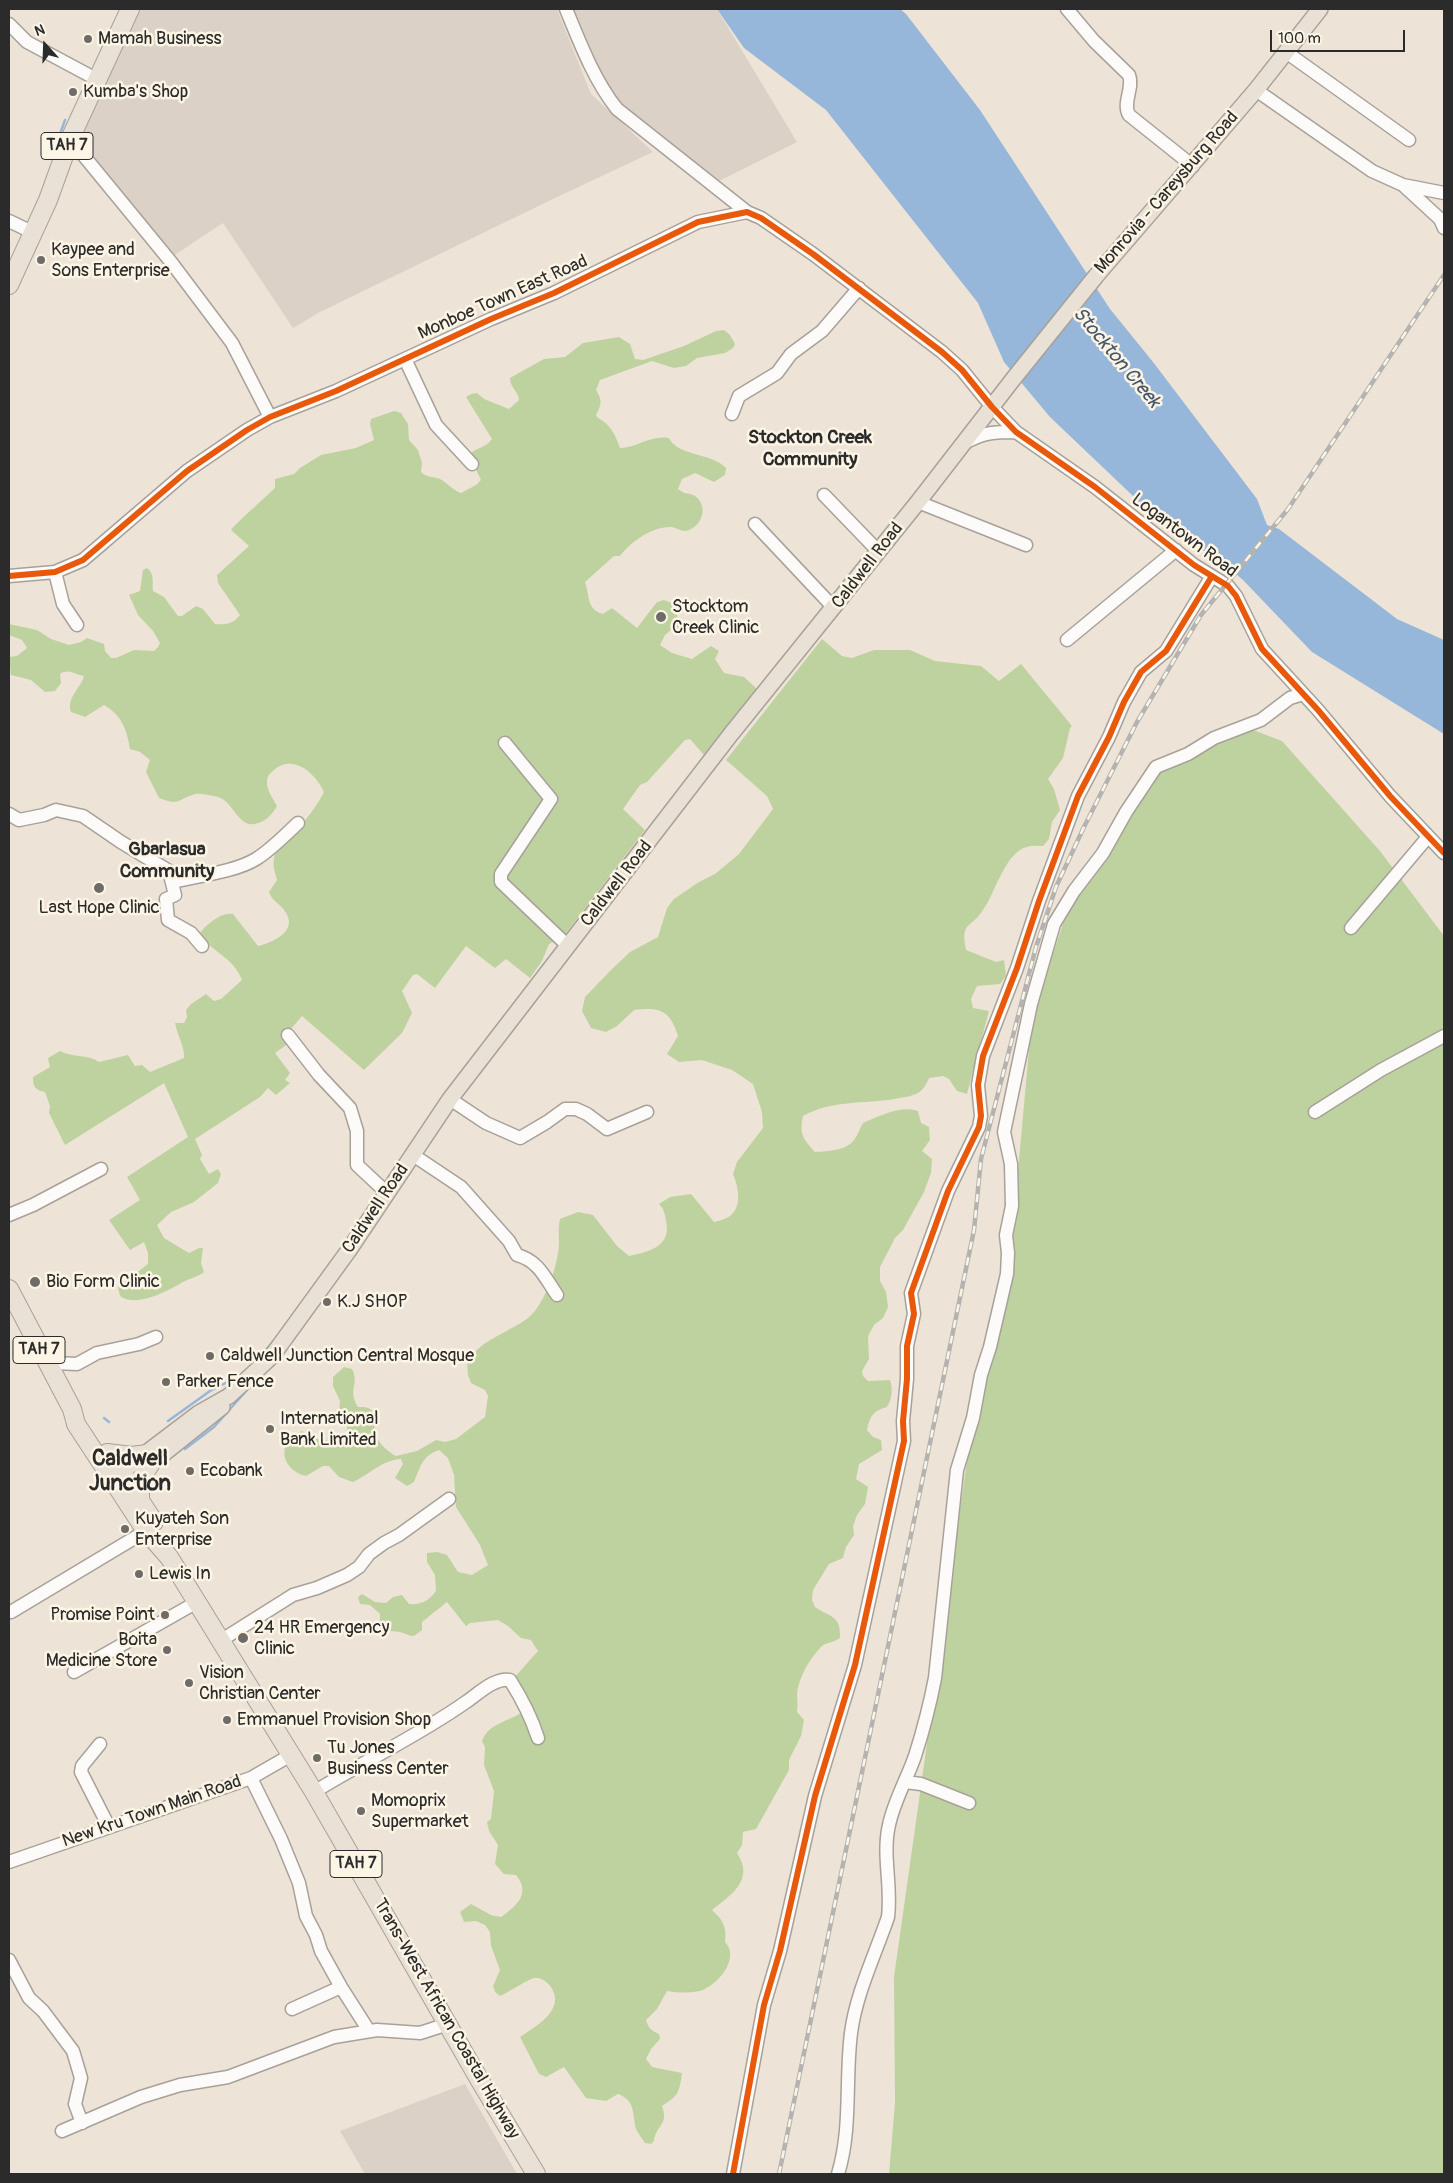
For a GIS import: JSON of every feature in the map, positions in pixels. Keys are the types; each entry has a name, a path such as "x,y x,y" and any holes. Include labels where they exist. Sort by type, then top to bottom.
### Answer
{"highway":[{"name":"TAH 7","path":"9,285 48,200 70,139 130,9"},
{"name":"Trans-West African Coastal Highway","path":"9,1289 48,1367 72,1409 76,1424 120,1480 140,1498 164,1539 168,1557"},
{"name":"Trans-West African Coastal Highway","path":"72,1409 80,1414 91,1426 107,1453 146,1531 168,1557 197,1602 314,1792 479,2079 536,2174"},
{"path":"107,1453 149,1459 140,1480 140,1498"}],"main road":[{"name":"Monrovia - Careysburg Road","path":"1014,378 1096,276 1256,90 1320,9"},
{"name":"Caldwell Road","path":"120,1480 149,1459 199,1413 230,1396 272,1356 349,1250 450,1099 731,734 834,608 1014,378"}],"street":[{"path":"566,9 590,64 608,98 617,109 747,212 761,218 858,288 956,364 992,407"},
{"path":"1067,9 1094,41 1130,75 1132,82 1126,106 1129,115 1192,166"},
{"path":"9,24 27,42 98,80"},
{"path":"1286,52 1409,140"},
{"path":"1256,90 1372,171 1403,185 1444,194"},
{"path":"70,139 147,231 217,322 232,343 270,417"},
{"path":"1403,185 1440,219 1444,228"},
{"name":"Monboe Town East Road","path":"9,576 55,572 83,560 187,471 247,430 270,417 336,391 491,319 554,293 698,222 747,212"},
{"path":"9,221 32,232"},
{"path":"732,414 739,396 777,373 791,354 822,331 858,288"},
{"path":"405,359 436,424 472,464"},
{"name":"Logantown Road","path":"992,407 1016,432 1095,487 1176,550 1228,586 1236,596 1262,649 1427,838 1444,854"},
{"path":"962,444 990,432 1016,432"},
{"path":"824,495 878,551"},
{"path":"918,502 1026,545"},
{"path":"756,524 834,608"},
{"path":"1067,640 1176,550"},
{"path":"55,572 63,604 77,626"},
{"path":"733,2174 764,2005 780,1951 815,1796 855,1665 904,1441 903,1421 908,1379 907,1346 914,1314 911,1293 948,1191 979,1126 981,1116 978,1085 983,1056 1014,976 1039,901 1078,796 1109,737 1124,702 1141,672 1166,651 1212,576"},
{"path":"838,2174 846,2138 851,2032 858,2000 888,1917 890,1903 886,1846 889,1826 922,1731 935,1678 957,1470 973,1418 981,1375 990,1347 1007,1274 1008,1253 1006,1235 1012,1206 1011,1164 1004,1132 1030,1004 1054,924 1074,891 1103,853 1126,812 1156,767 1188,754 1214,738 1235,732 1261,720 1290,698 1303,694"},
{"path":"504,744 551,799 501,874 501,882 568,946"},
{"path":"9,814 19,820 44,815 56,810 82,816 121,842 162,865 169,871 175,895 166,898 168,920 191,933 202,946"},
{"path":"173,882 234,867 254,860 298,823"},
{"path":"1351,928 1427,838"},
{"path":"288,1034 319,1075 350,1108 357,1131 358,1166 387,1193"},
{"path":"1315,1112 1381,1070 1444,1036"},
{"path":"450,1099 486,1123 520,1138 548,1122 565,1109 576,1109 587,1114 607,1129 647,1112"},
{"path":"413,1155 461,1187 508,1241 516,1255 529,1258 538,1267 557,1295"},
{"path":"9,1215 34,1205 101,1169"},
{"path":"48,1367 54,1363 77,1364 97,1353 139,1344 156,1336"},
{"path":"220,1641 293,1596 347,1575 384,1543 450,1498"},
{"path":"11,1612 146,1531"},
{"path":"74,1672 197,1602"},
{"path":"314,1792 359,1764 420,1733 480,1691 504,1679 510,1680 522,1696 530,1712 538,1738"},
{"path":"100,1744 82,1766 81,1772 108,1827"},
{"name":"New Kru Town Main Road","path":"9,1862 251,1778 291,1755"},
{"path":"251,1778 281,1839 299,1883 306,1916 316,1935 321,1952 340,1987 369,2031"},
{"path":"905,1782 921,1784 969,1803"},
{"path":"9,1960 29,1998 43,2011 73,2051 81,2078 75,2104 82,2123"},
{"path":"292,2009 340,1987"},
{"path":"62,2131 149,2095 180,2085 228,2077 334,2037 369,2031 420,2033 448,2024"}],"shaded area":[{"path":"134,9 557,9 591,94 653,152 318,313 293,328 223,223 173,256 79,142"},
{"path":"569,9 717,9 797,142 717,182 605,98"},
{"path":"465,2084 517,2174 365,2174 340,2131"}],"green space":[{"path":"724,330 730,335 735,344 733,348 725,353 697,358 686,366 674,368 652,361 600,380 596,390 600,399 600,405 596,415 612,430 620,448 655,438 669,438 679,448 713,460 726,468 725,475 714,482 695,473 682,479 678,489 698,498 703,509 700,521 695,526 686,531 670,527 649,532 620,556 614,556 585,582 591,605 594,609 603,614 612,608 637,628 657,602 664,600 674,604 678,619 691,632 671,630 665,635 660,645 672,653 692,659 711,646 719,651 715,659 724,673 744,677 757,689 704,755 690,739 685,740 647,782 640,785 623,809 645,830 563,937 549,944 542,961 530,978 506,959 495,968 466,946 435,988 417,974 413,975 402,991 412,1013 402,1033 364,1070 302,1016 285,1036 289,1043 275,1053 290,1073 285,1080 290,1083 276,1095 268,1088 260,1097 195,1139 202,1155 200,1159 209,1174 218,1169 221,1174 218,1183 194,1202 171,1212 157,1225 164,1238 189,1253 203,1248 201,1263 204,1272 152,1297 134,1300 120,1296 118,1287 148,1264 148,1253 144,1242 130,1250 109,1220 140,1200 127,1177 188,1137 164,1083 65,1145 49,1113 50,1106 45,1092 35,1088 33,1077 50,1067 48,1058 60,1051 99,1062 128,1055 135,1066 142,1065 150,1072 184,1058 175,1023 184,1023 187,1017 186,1010 191,1004 206,994 214,1001 221,999 242,980 233,965 210,945 200,933 215,919 233,914 258,946 271,942 283,934 289,924 288,917 269,892 277,880 274,869 275,855 281,845 306,819 324,792 316,779 304,768 290,764 282,765 275,769 267,779 270,794 277,806 268,818 254,824 244,822 228,803 218,797 196,794 176,802 159,798 146,772 150,760 140,752 130,749 123,724 110,709 104,705 85,717 71,712 70,702 84,676 63,672 60,674 61,683 55,691 45,692 31,680 11,675 9,657 17,656 27,648 22,640 9,635 9,624 37,630 51,639 69,645 81,642 87,638 104,644 105,651 111,658 116,658 134,650 154,651 160,643 153,631 138,615 129,595 140,591 143,570 147,568 152,576 153,591 164,597 178,616 182,616 196,606 203,609 215,624 232,622 240,615 218,583 217,575 249,546 231,530 275,488 275,479 294,474 321,455 356,448 374,440 370,424 371,419 394,411 401,413 408,424 409,440 418,450 422,463 421,472 440,479 461,493 481,480 469,455 492,439 466,397 477,393 484,399 509,409 519,400 511,385 510,378 544,359 565,357 583,343 619,337 630,344 635,359 643,360 684,346 716,331"},
{"path":"822,639 842,656 852,658 874,650 910,650 935,661 981,666 999,681 1021,664 1072,726 1063,758 1048,779 1054,789 1060,810 1052,822 1049,839 1043,846 1027,847 1019,850 1001,874 983,910 968,926 964,934 966,950 996,962 1004,960 1006,976 1000,984 977,986 971,999 973,1008 989,1011 967,1094 957,1091 949,1079 943,1076 929,1078 922,1090 912,1095 883,1101 848,1103 825,1107 803,1116 801,1127 803,1136 815,1152 843,1148 853,1142 863,1123 876,1117 905,1109 918,1111 921,1123 929,1127 930,1140 922,1151 932,1159 931,1173 924,1192 903,1230 895,1238 880,1267 880,1281 886,1292 888,1307 883,1318 874,1325 868,1336 869,1359 862,1371 863,1376 868,1381 890,1380 892,1386 889,1404 873,1415 867,1430 873,1437 881,1440 882,1450 859,1464 856,1479 868,1487 865,1504 857,1515 853,1526 854,1535 846,1547 843,1558 829,1564 813,1590 812,1600 815,1607 837,1621 840,1638 820,1648 808,1663 802,1675 797,1693 797,1712 804,1720 801,1736 789,1760 789,1770 756,1829 743,1832 742,1845 737,1853 742,1863 742,1879 733,1892 712,1910 723,1924 725,1942 729,1948 729,1963 725,1971 720,1978 700,1991 667,1991 657,2009 646,2020 651,2029 659,2034 660,2039 651,2049 646,2059 652,2067 682,2073 677,2093 662,2106 664,2118 651,2144 645,2143 638,2133 631,2104 624,2097 618,2094 606,2101 586,2098 564,2067 546,2077 539,2074 520,2037 541,2022 552,2010 555,2003 555,1995 548,1983 539,1978 534,1978 500,1996 495,1992 493,1986 500,1970 491,1946 490,1932 485,1925 476,1921 464,1922 460,1912 471,1904 491,1915 501,1917 517,1904 522,1893 520,1882 516,1875 504,1874 495,1864 498,1845 489,1831 487,1822 491,1819 494,1791 484,1765 485,1747 482,1741 485,1735 495,1726 525,1710 514,1678 538,1651 531,1640 521,1638 498,1620 470,1623 466,1626 447,1602 422,1622 422,1630 411,1636 384,1629 380,1622 380,1614 370,1605 360,1604 358,1597 362,1594 375,1602 386,1603 393,1597 402,1595 409,1604 417,1604 428,1600 436,1591 435,1575 427,1562 427,1553 437,1552 447,1555 458,1572 472,1575 488,1565 480,1545 456,1507 454,1475 448,1458 439,1450 433,1452 423,1462 414,1482 407,1486 395,1478 403,1464 401,1459 388,1462 353,1482 339,1477 329,1466 323,1466 306,1476 298,1473 291,1468 284,1455 288,1442 293,1436 302,1431 314,1438 334,1442 338,1445 349,1437 346,1422 339,1412 340,1401 333,1386 333,1377 344,1367 352,1369 354,1374 353,1391 358,1407 369,1408 372,1411 378,1439 386,1449 396,1456 417,1451 436,1440 445,1442 456,1439 485,1417 488,1396 485,1390 471,1383 467,1362 487,1342 528,1318 540,1304 550,1283 557,1261 560,1219 578,1212 593,1215 617,1246 629,1256 651,1250 662,1242 667,1230 665,1214 659,1204 670,1197 691,1194 714,1222 727,1218 734,1212 738,1201 738,1190 733,1174 737,1162 763,1128 762,1112 753,1084 732,1070 702,1060 679,1062 667,1054 678,1036 675,1027 663,1012 651,1009 634,1010 617,1026 606,1032 591,1028 582,1011 585,997 611,970 630,952 658,937 667,908 674,899 715,874 739,854 773,809 767,796 726,760"},
{"path":"1245,727 1282,741 1380,851 1444,936 1444,2174 889,2174 895,2103 894,1977 973,1418 1007,1293 1032,1016 1074,891 1165,764"}],"water":[{"name":"Stockton Creek","path":"717,9 900,9 906,14 980,110 1110,309 1153,362 1257,499 1267,525 1279,529 1397,619 1444,640 1444,734 1312,652 1243,580 1217,558 1174,535 1050,417 1004,362 978,303 826,110 744,48"}],"waterway":[{"path":"59,137 65,120"},
{"path":"91,561 108,547"},
{"path":"65,574 85,566"},
{"path":"256,1361 277,1337"},
{"path":"168,1421 210,1391 241,1375"},
{"path":"185,1449 214,1427 247,1390"},
{"path":"104,1418 109,1422"}],"railway":[{"path":"779,2174 974,1230 981,1159 1036,947 1056,887 1137,722 1201,615 1288,509 1444,275"}],"cycle path":[{"path":"9,576 55,572 83,560 187,471 247,430 270,417 336,391 491,319 554,293 698,222 747,212 761,218 813,254 942,352 962,370 992,407 1016,432 1095,487 1194,565 1228,586 1236,596 1262,649 1318,710 1390,796 1444,853"},
{"path":"733,2174 764,2005 780,1951 815,1796 855,1665 904,1441 903,1421 907,1379 907,1346 914,1314 911,1293 948,1191 979,1127 981,1116 978,1085 983,1056 1017,968 1039,901 1078,796 1109,737 1124,702 1141,672 1166,651 1212,576"}],"place":[{"name":"Mamah Business","path":"88,39"},
{"name":"Kumba's Shop","path":"73,92"},
{"name":"Kaypee and Sons Enterprise","path":"41,260"},
{"name":"Stocktom Creek Clinic","path":"661,617"},
{"name":"Last Hope Clinic","path":"99,888"},
{"name":"Bio Form Clinic","path":"35,1282"},
{"name":"K.J SHOP","path":"327,1302"},
{"name":"Caldwell Junction Central Mosque","path":"210,1356"},
{"name":"Parker Fence","path":"166,1382"},
{"name":"International Bank Limited","path":"270,1429"},
{"name":"Ecobank","path":"190,1471"},
{"name":"Kuyateh Son Enterprise","path":"125,1529"},
{"name":"Lewis In","path":"139,1574"},
{"name":"Promise Point","path":"165,1615"},
{"name":"24 HR Emergency Clinic","path":"243,1638"},
{"name":"Boita Medicine Store","path":"167,1650"},
{"name":"Vision Christian Center","path":"189,1683"},
{"name":"Emmanuel Provision Shop","path":"227,1720"},
{"name":"Tu Jones Business Center","path":"317,1758"},
{"name":"Momoprix Supermarket","path":"361,1811"}],"district":[{"name":"Stockton Creek Community","path":"810,449"},
{"name":"Gbarlasua Community","path":"167,861"},
{"name":"Caldwell Junction","path":"130,1472"}]}
